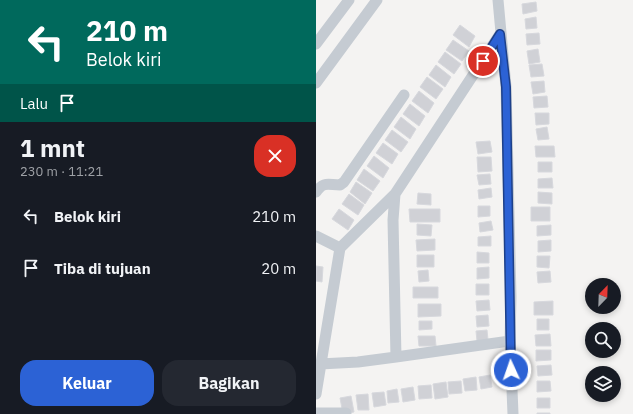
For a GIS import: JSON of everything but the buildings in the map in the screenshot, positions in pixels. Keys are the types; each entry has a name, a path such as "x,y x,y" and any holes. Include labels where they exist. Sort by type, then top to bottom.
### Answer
{"street":[{"path":"316,44 349,0"},
{"path":"316,83 377,0"},
{"path":"498,0 506,87 511,290 510,341 514,414"},
{"path":"316,394 340,248 395,194 500,34"},
{"path":"316,192 321,186 327,184 340,185 344,182 404,95"},
{"path":"395,194 393,220 396,357"},
{"path":"316,236 340,248"},
{"path":"320,364 358,362 510,341"},
{"path":"316,413 346,412"}],"route":[{"path":"483,61 500,34 506,87 511,297 511,370"}]}
